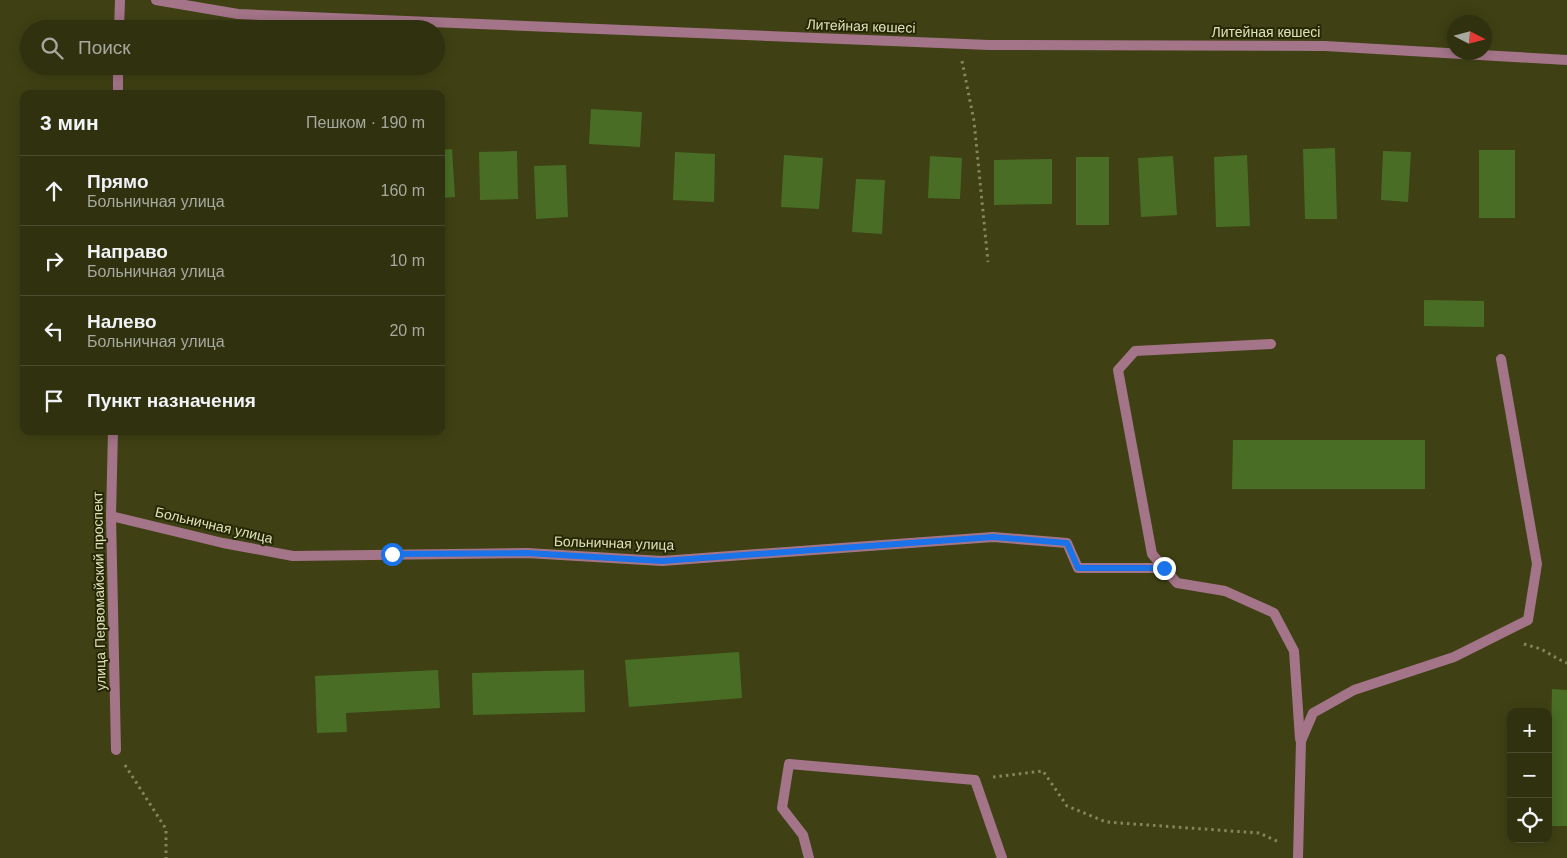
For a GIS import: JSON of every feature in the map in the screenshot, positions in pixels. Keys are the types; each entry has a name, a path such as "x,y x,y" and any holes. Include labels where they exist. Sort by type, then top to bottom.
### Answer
{"street":[{"path":"119,20 120,0"},
{"name":"Литейная көшесі","path":"156,0 238,14 382,20"},
{"name":"Литейная көшесі","path":"445,23 959,44 1325,46 1567,60"},
{"path":"118,75 118,90"},
{"path":"1271,344 1135,351 1118,370 1152,554 1176,583 1225,591 1274,613 1294,651 1301,741 1298,854"},
{"path":"1301,741 1313,713 1354,690 1454,657 1528,620 1537,564 1501,358"},
{"name":"улица Первомайский проспект","path":"113,435 111,516 116,750"},
{"name":"Больничная улица","path":"111,516 223,543 293,556 527,553 662,561 993,537 1067,543 1078,568 1164,568"},
{"path":"809,858 803,835 782,808 789,764 975,780 1002,858"}],"path":[{"path":"959,44 974,121 988,262"},
{"path":"1496,636 1541,649 1567,662"},
{"path":"116,750 166,829 166,858"},
{"path":"975,780 1043,771 1067,806 1106,822 1259,834 1298,854"}],"building":[{"path":"591,109 642,112 640,147 589,144"},
{"path":"1335,148 1337,219 1305,219 1303,149"},
{"path":"452,149 455,197 445,198 445,150"},
{"path":"1479,150 1515,150 1515,218 1479,218"},
{"path":"517,151 518,199 480,200 479,152"},
{"path":"1383,151 1411,152 1408,202 1381,200"},
{"path":"675,152 715,154 714,202 673,200"},
{"path":"784,155 823,158 819,209 781,207"},
{"path":"1247,155 1250,226 1216,227 1214,157"},
{"path":"930,156 962,158 960,199 928,198"},
{"path":"1173,156 1177,215 1141,217 1138,158"},
{"path":"1076,157 1109,157 1109,225 1076,225"},
{"path":"1052,159 1052,204 994,205 994,160"},
{"path":"566,165 568,217 536,219 534,166"},
{"path":"856,179 885,180 882,234 852,232"},
{"path":"1424,300 1484,301 1484,327 1424,326"},
{"path":"1233,440 1425,440 1425,489 1232,489"},
{"path":"739,652 742,698 629,707 625,660"},
{"path":"438,670 440,708 346,713 347,732 317,733 315,676"},
{"path":"584,670 585,712 473,715 472,673"},
{"path":"1552,689 1567,690 1567,826 1552,826"}],"route":[{"path":"392,554 527,553 662,561 993,537 1067,543 1078,568 1164,568"}]}
